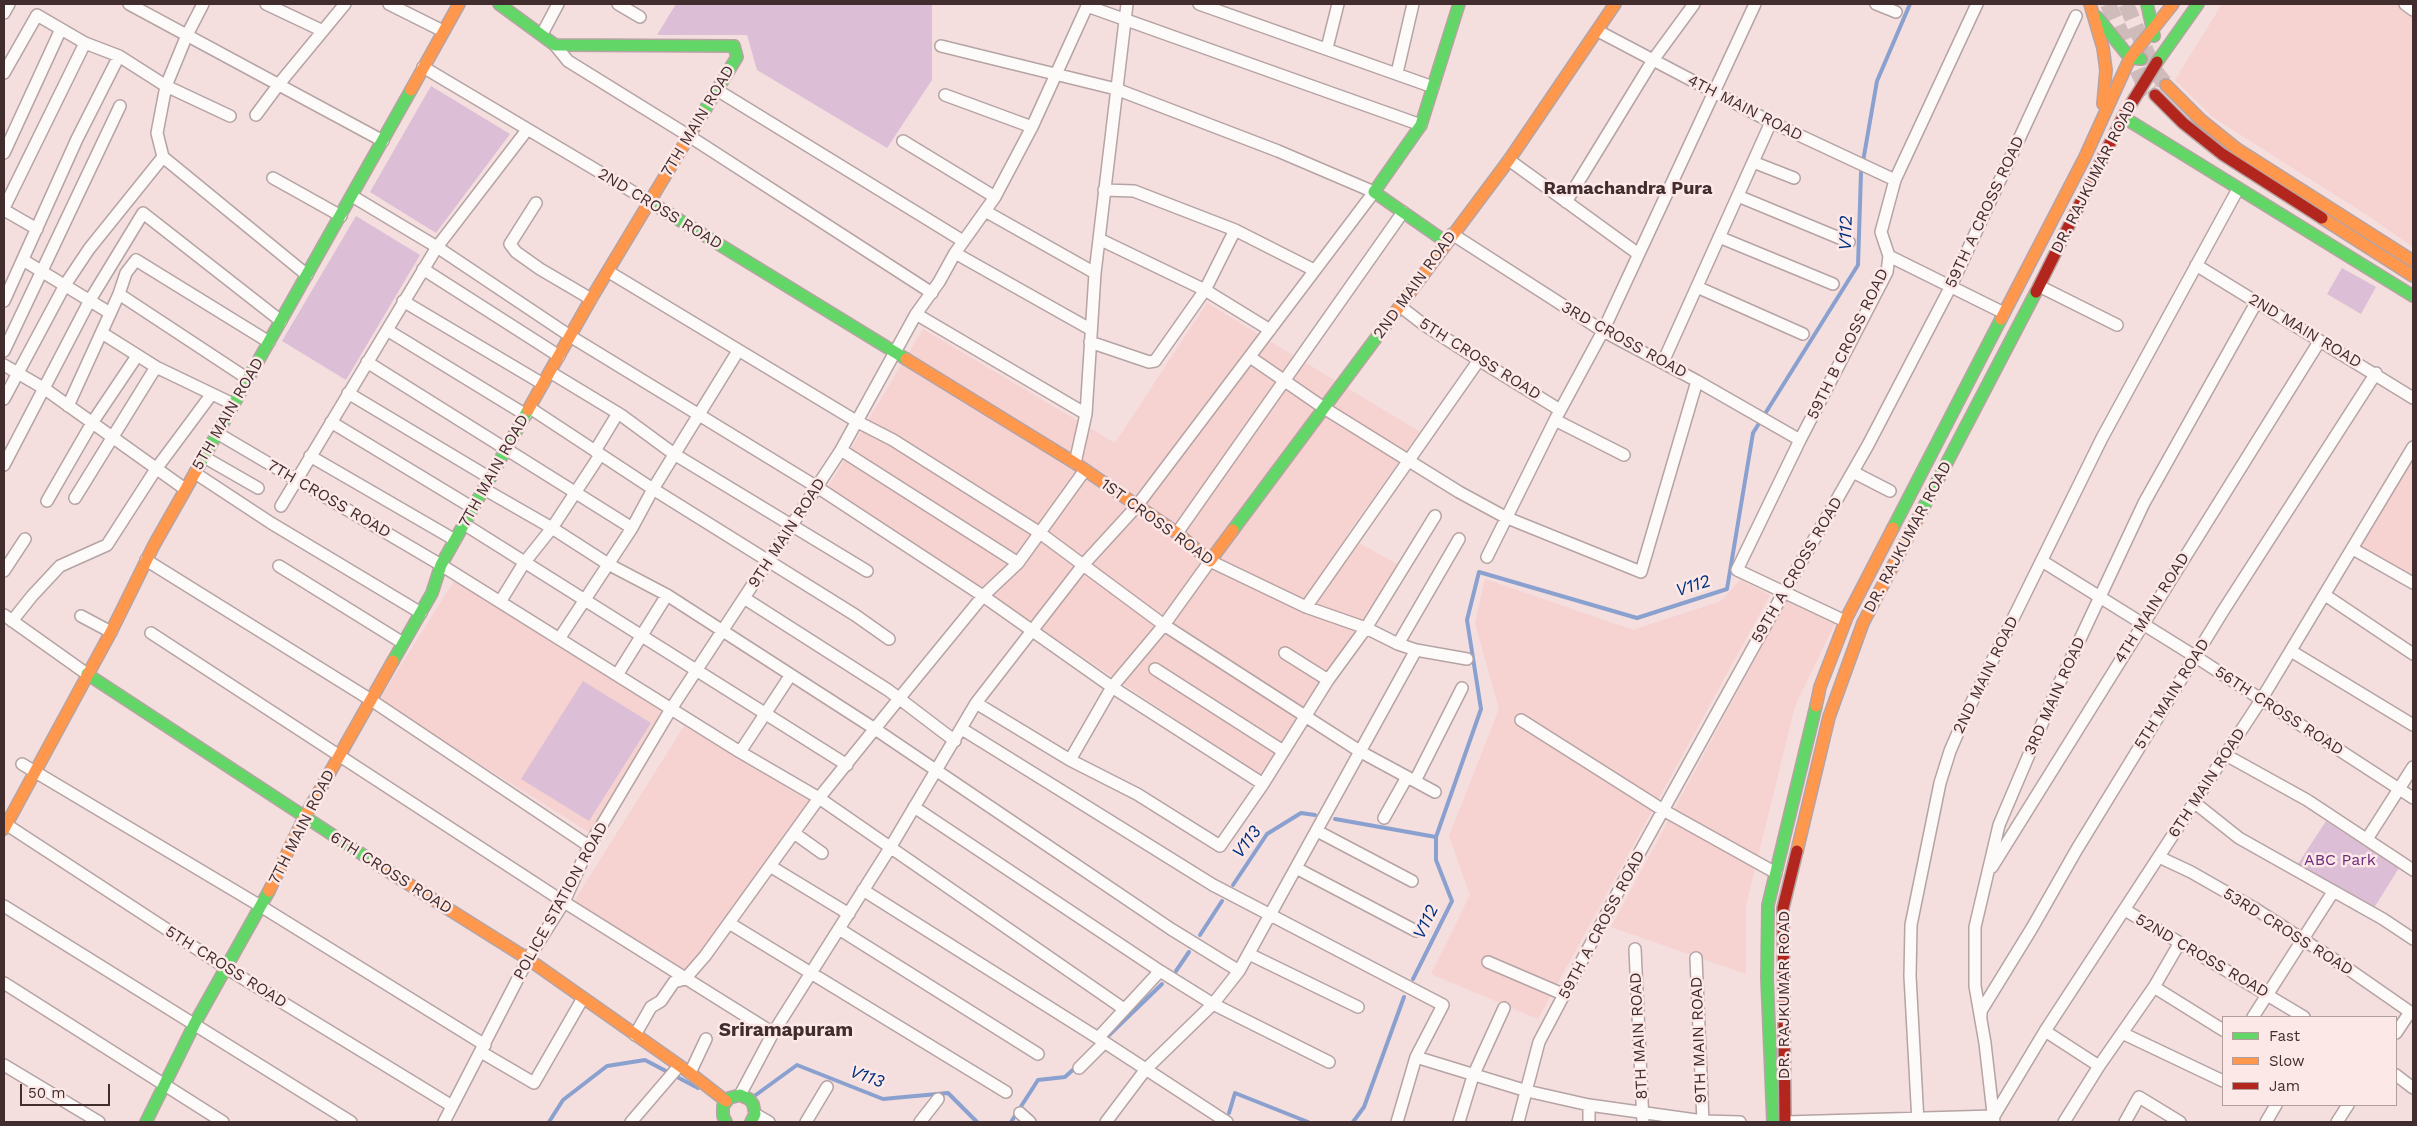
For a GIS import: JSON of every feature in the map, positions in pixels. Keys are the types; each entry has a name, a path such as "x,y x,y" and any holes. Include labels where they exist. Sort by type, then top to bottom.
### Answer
{"street":[{"path":"4,13 9,4"},
{"path":"129,4 382,141"},
{"path":"204,4 187,35 166,86 157,133 163,157 307,275"},
{"path":"266,4 323,31"},
{"path":"256,115 278,84 345,4"},
{"path":"389,4 443,31"},
{"name":"5TH MAIN ROAD","path":"5,825 111,632 146,560 185,489 341,216 459,4"},
{"path":"499,4 542,34 555,45 568,62 689,136 932,293"},
{"path":"542,34 558,4"},
{"path":"618,4 640,16"},
{"path":"1074,463 1086,414 1095,273 1127,4"},
{"path":"1199,4 1433,87"},
{"path":"1327,48 1338,4"},
{"path":"1397,73 1413,4"},
{"path":"740,1095 773,1033 890,848 976,703 1084,565 1136,507 1374,192 1421,125 1459,4"},
{"name":"2ND MAIN ROAD","path":"1210,561 1508,160 1615,4"},
{"path":"1566,202 1652,60 1694,4"},
{"path":"1487,557 1505,517 1603,331 1637,253 1754,4"},
{"path":"1876,4 1896,12"},
{"name":"59TH B CROSS ROAD","path":"1845,621 1737,570 1800,440 1887,272 1889,256 1881,232 1895,180 1977,4"},
{"path":"2091,8 2130,58 2158,60 2154,30 2147,4"},
{"path":"2100,122 2130,58 2173,4"},
{"name":"DR. RAJKUMAR ROAD","path":"1785,1122 1783,908 1829,717 1863,623 2039,286 2123,117 2158,60 2198,4"},
{"path":"2405,4 2413,10"},
{"path":"895,352 916,314 932,293 955,253 995,197 1032,127 1088,5 1421,125"},
{"path":"2091,8 2103,48 2106,70 2106,86 2100,122"},
{"path":"4,73 38,15 85,43 119,56 166,86 230,116"},
{"name":"59TH A CROSS ROAD","path":"1518,1122 1539,1042 1663,810 1853,472 1951,286 2076,16"},
{"path":"4,153 61,29"},
{"name":"4TH MAIN ROAD","path":"1598,31 1771,122 1895,180"},
{"path":"37,229 4,209 85,43"},
{"name":"7TH MAIN ROAD","path":"146,1122 195,1023 262,907 304,818 432,593 441,565 591,299 737,56 734,46 555,45"},
{"path":"940,46 1116,88 1278,151 1374,192 1403,212 1449,238"},
{"path":"4,301 77,139 119,56"},
{"name":"2ND CROSS ROAD","path":"423,66 895,352"},
{"path":"2166,85 2201,120 2237,149 2413,261"},
{"path":"716,90 963,241"},
{"path":"945,95 1032,127"},
{"path":"2155,95 2182,123 2222,154 2413,276"},
{"path":"4,351 120,106"},
{"path":"2123,117 2413,296"},
{"path":"1663,362 1771,122"},
{"name":"DR. RAJKUMAR ROAD","path":"1773,1122 1767,978 1768,905 1820,686 1845,621 2084,157 2100,122"},
{"path":"281,506 437,247 527,130"},
{"path":"903,141 995,197"},
{"path":"4,399 65,285 89,250 163,157"},
{"path":"1508,160 1637,253"},
{"path":"1753,162 1794,178"},
{"path":"273,178 341,216"},
{"name":"2ND MAIN ROAD","path":"1918,1121 1910,951 1917,892 1940,783 1966,714 2102,438 2238,189"},
{"path":"1104,190 1134,191 1235,230 1314,270"},
{"path":"352,196 437,247 570,336 817,487 983,596 1112,687 1263,784"},
{"path":"1738,196 1849,242"},
{"path":"536,203 510,244 516,252 540,269 591,299"},
{"path":"985,212 1095,273"},
{"path":"1178,533 1403,212"},
{"path":"4,465 90,300 143,213 281,321"},
{"path":"1090,342 1154,362 1205,290 1235,230"},
{"path":"1719,237 1833,284"},
{"name":"3RD CROSS ROAD","path":"1449,238 1603,331 1663,362 1800,440"},
{"path":"1099,239 1205,290 1270,330"},
{"path":"955,253 1090,329"},
{"path":"1889,256 2004,313"},
{"path":"23,260 43,270 110,313"},
{"path":"68,406 102,333 126,273 136,260 269,342"},
{"name":"2ND MAIN ROAD","path":"2196,266 2319,342 2376,373 2413,398"},
{"path":"423,269 559,356"},
{"path":"608,272 856,421 893,440 1040,533 1164,625 1361,752 1435,792"},
{"path":"2039,286 2116,325"},
{"path":"1697,287 1803,334"},
{"path":"119,294 248,379"},
{"path":"403,301 543,384"},
{"name":"3RD MAIN ROAD","path":"1997,1120 1975,986 1975,927 1999,825 2059,684 2144,503 2256,303"},
{"name":"5TH CROSS ROAD","path":"1400,306 1423,324 1558,415 1624,456"},
{"path":"916,314 1086,414"},
{"path":"386,330 597,453 855,614 889,639"},
{"path":"102,333 156,367 233,404"},
{"name":"4TH MAIN ROAD","path":"1986,875 2319,342"},
{"path":"559,639 632,528 653,489 738,351"},
{"name":"9TH MAIN ROAD","path":"671,709 841,450 895,352"},
{"name":"1ST CROSS ROAD","path":"895,352 1085,470 1136,507 1178,533 1210,561 1306,607 1366,628 1398,644 1416,650 1467,659"},
{"path":"47,501 92,423 137,356"},
{"path":"1250,357 1324,408 1505,517 1641,572 1697,381"},
{"path":"1306,607 1407,459 1479,360"},
{"path":"367,362 632,528"},
{"path":"4,365 45,389 185,489"},
{"path":"75,498 156,367"},
{"path":"550,372 618,413 674,454 868,571"},
{"name":"5TH MAIN ROAD","path":"1981,1020 1981,1011 2032,928 2077,848 2376,373"},
{"path":"348,393 490,478"},
{"path":"7,617 32,596 60,566 107,545 156,469 211,395"},
{"path":"500,602 524,563 552,528 576,493 618,413"},
{"path":"330,422 473,508"},
{"name":"7TH CROSS ROAD","path":"217,433 441,565 740,752 819,798 1124,1009"},
{"name":"6TH MAIN ROAD","path":"1997,1120 2045,1031 2261,700 2413,446"},
{"path":"841,450 1018,563"},
{"path":"310,456 455,540"},
{"path":"204,457 258,488"},
{"path":"635,1036 651,1007 661,1001 674,982 685,979 729,923 819,798 983,596 1018,563 1085,470"},
{"path":"1853,472 1890,491"},
{"path":"195,473 271,523 421,613"},
{"path":"484,489 552,528 608,564 667,595 721,632 875,729 1171,929 1239,971"},
{"path":"976,703 1070,760 1137,794 1220,846 1263,784 1328,680 1366,628 1435,516"},
{"path":"464,524 847,765"},
{"path":"4,571 25,539"},
{"path":"1398,644 1459,539"},
{"path":"2353,549 2413,584"},
{"path":"146,560 370,700 590,846"},
{"path":"1070,760 1112,687 1164,625 1210,561"},
{"name":"56TH CROSS ROAD","path":"2042,561 2196,657 2413,798"},
{"path":"278,566 403,643"},
{"path":"617,675 667,595"},
{"path":"2325,595 2413,654"},
{"path":"744,598 807,636 899,699 955,741"},
{"path":"81,616 111,632"},
{"name":"6TH CROSS ROAD","path":"7,617 87,674 304,818 528,959 635,1036 674,1071 690,1073 726,1101"},
{"path":"150,633 564,902 773,1033"},
{"path":"1106,1122 1146,1069 1212,1004 1239,971 1416,650"},
{"path":"2291,651 2413,725"},
{"path":"1285,653 1328,680"},
{"path":"1156,669 1283,751"},
{"path":"740,752 790,676"},
{"path":"1384,818 1411,779 1462,688"},
{"name":"POLICE STATION ROAD","path":"444,1122 528,959 564,902 590,846 671,709"},
{"path":"1521,720 1663,810 1776,873"},
{"path":"962,729 1213,885 1443,1005 1416,1057 1397,1122"},
{"path":"2224,754 2307,800 2413,870"},
{"path":"22,764 262,907 483,1048 534,1083 583,998"},
{"path":"2366,839 2413,768"},
{"path":"2195,803 2239,838 2383,919 2413,939"},
{"path":"914,807 1212,1004 1329,1062"},
{"name":"5TH CROSS ROAD","path":"5,825 226,968 452,1106"},
{"path":"1317,831 1412,881"},
{"path":"794,833 822,853"},
{"name":"53RD CROSS ROAD","path":"2159,857 2230,894 2412,1013"},
{"path":"770,866 849,914"},
{"path":"1296,868 1416,931"},
{"path":"863,890 1101,1040 1226,1122"},
{"path":"2254,1016 2269,995 2333,892"},
{"path":"4,906 195,1023 351,1122"},
{"name":"52ND CROSS ROAD","path":"2125,910 2302,1016"},
{"path":"729,923 813,972 1006,1092"},
{"path":"840,929 1038,1054"},
{"path":"2064,1122 2098,1066 2154,988 2180,944"},
{"name":"8TH MAIN ROAD","path":"1635,949 1643,1117"},
{"path":"1250,954 1358,1007"},
{"name":"9TH MAIN ROAD","path":"1696,958 1702,1121"},
{"path":"1488,962 1565,996"},
{"path":"1078,1068 1124,1009 1160,971"},
{"path":"4,982 223,1122"},
{"path":"2154,988 2222,1029"},
{"path":"1459,1122 1472,1076 1504,1008"},
{"path":"2397,1031 2412,1013"},
{"path":"2045,1031 2098,1066"},
{"path":"2122,1033 2222,1081"},
{"path":"690,1073 706,1039"},
{"path":"1416,1057 1472,1076 1527,1091 1643,1117 1740,1122"},
{"path":"4,1065 99,1122"},
{"path":"632,1122 674,1071"},
{"path":"2397,1076 2413,1088"},
{"path":"806,1122 827,1087"},
{"path":"726,1122 722,1111 726,1101 740,1095 749,1099 753,1118 769,1122"},
{"path":"2126,1122 2139,1097 2180,1122"},
{"path":"920,1122 938,1099"},
{"path":"1589,1105 1589,1122"},
{"path":"2266,1122 2275,1106"},
{"path":"2337,1122 2347,1106"},
{"path":"1020,1113 1030,1122"},
{"path":"1785,1122 1997,1120"}],"shaded area":[{"path":"2222,4 2396,4 2413,14 2413,247 2370,217 2214,118 2175,80"},
{"path":"1207,303 1420,432 1346,536 1399,565 1260,775 828,487 923,329 1115,443"},
{"path":"2413,456 2413,590 2355,555"},
{"path":"1485,579 1633,630 1721,601 1740,580 1770,595 1538,1019 1431,974 1470,895 1449,836 1499,709 1475,623"},
{"path":"454,581 665,713 590,833 379,700"},
{"path":"1787,600 1836,621 1795,706 1746,905 1746,974 1611,927"},
{"path":"684,726 811,802 686,973 573,903"}],"green space":[{"path":"676,4 932,4 932,80 887,148 757,70 747,35 657,35"},
{"path":"431,86 510,134 436,233 370,192"},
{"path":"356,216 420,255 346,380 282,341"},
{"path":"2342,268 2376,287 2361,314 2327,294"},
{"path":"583,681 651,723 589,821 521,779"},
{"name":"ABC Park","path":"2326,821 2399,868 2372,911 2298,864"}],"waterway":[{"name":"V112","path":"1413,979 1452,901 1436,860 1436,837 1481,709 1467,620 1479,572 1637,618 1727,589 1753,433 1858,265 1861,173 1877,81 1910,4"},
{"name":"V113","path":"1233,885 1267,834 1301,813 1315,815"},
{"name":"V113","path":"1335,819 1436,837"},
{"name":"V113","path":"1200,935 1222,901"},
{"name":"V113","path":"1176,971 1189,952"},
{"name":"V113","path":"1104,1040 1162,984"},
{"name":"V112","path":"1353,1122 1364,1107 1404,997"},
{"name":"V113","path":"549,1122 563,1100 607,1066 645,1060 698,1088"},
{"name":"V113","path":"753,1097 797,1065 883,1099 948,1093 977,1122"},
{"name":"V113","path":"1011,1122 1038,1080 1065,1077 1076,1067"},
{"name":"V112","path":"1229,1113 1235,1093 1308,1122"}],"tunnel":[{"path":"2108,4 2142,80 2151,91"},
{"path":"2126,4 2154,70 2166,85"}],"traffic: fast":[{"path":"499,4 555,45 734,46 737,57 703,113"},
{"path":"1446,242 1374,192 1421,125 1459,4"},
{"path":"2147,4 2154,36"},
{"path":"2157,62 2198,4"},
{"path":"2097,17 2130,58 2141,59"},
{"path":"196,471 411,90"},
{"path":"2123,117 2413,296"},
{"path":"650,202 906,359"},
{"path":"1918,518 2036,292"},
{"path":"1893,528 2001,319"},
{"path":"1233,530 1385,326"},
{"path":"393,661 432,593 441,565 528,410"},
{"path":"87,674 383,868"},
{"path":"1773,1122 1767,978 1768,905 1816,706"},
{"path":"146,1122 195,1023 269,891"},
{"path":"726,1122 723,1116 723,1106 729,1098 740,1095 749,1099 753,1104 755,1114 751,1122"}],"traffic: slow":[{"path":"411,90 459,4"},
{"path":"1385,326 1509,160 1615,4"},
{"path":"2090,4 2103,48 2106,70 2103,104"},
{"path":"2001,319 2085,157 2130,58 2173,4"},
{"path":"2166,85 2201,120 2237,149 2413,261"},
{"path":"528,410 591,299 703,113"},
{"path":"2322,218 2413,276"},
{"path":"906,359 1075,463 1177,533 1210,561 1233,530"},
{"path":"4,829 111,632 154,545 196,471"},
{"path":"1797,851 1829,717 1863,623 1918,518"},
{"path":"1816,706 1820,687 1847,617 1893,528"},
{"path":"269,891 304,818 393,661"},
{"path":"383,868 528,959 690,1073 726,1101"}],"traffic: jam":[{"path":"2036,292 2123,117 2157,62"},
{"path":"2155,95 2183,123 2222,154 2322,218"},
{"path":"1785,1122 1783,908 1797,851"}],"district":[{"name":"Ramachandra Pura","path":"1628,189"},
{"name":"Sriramapuram","path":"786,1030"}]}
